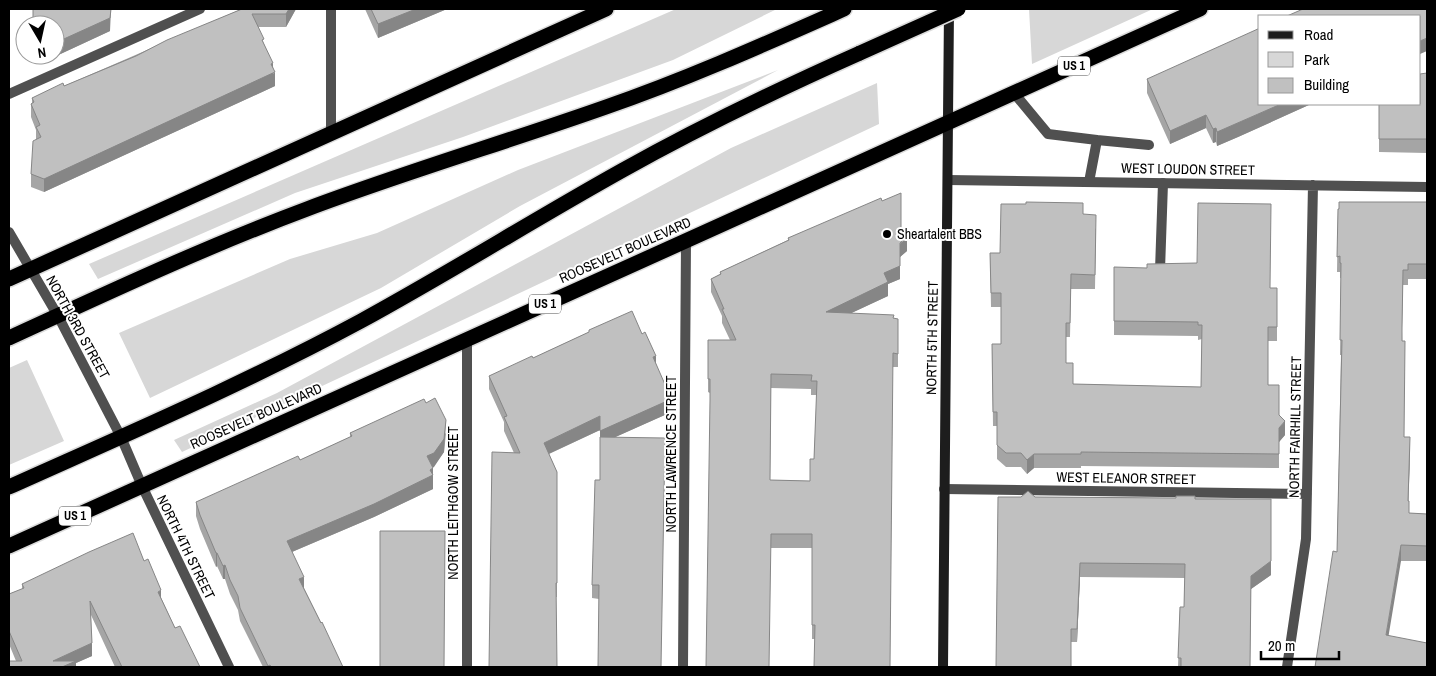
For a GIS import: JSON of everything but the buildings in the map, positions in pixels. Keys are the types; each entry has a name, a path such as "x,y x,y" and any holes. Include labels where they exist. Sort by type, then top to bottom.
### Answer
{"highway":[{"path":"9,279 606,9"},
{"path":"9,338 197,253 304,210 362,188 670,84 844,9"},
{"path":"9,487 241,383 364,319 678,140 758,100 958,9"},
{"name":"ROOSEVELT BOULEVARD","path":"9,546 1200,9"}],"street":[{"path":"9,94 200,9"},
{"path":"331,9 331,133"},
{"name":"NORTH 5TH STREET","path":"943,667 949,9"},
{"path":"1014,93 1048,134 1149,145"},
{"path":"1089,182 1097,140"},
{"name":"WEST LOUDON STREET","path":"948,180 1427,186"},
{"path":"1160,270 1163,183"},
{"name":"NORTH FAIRHILL STREET","path":"1287,667 1306,539 1313,185"},
{"name":"NORTH 3RD STREET","path":"9,232 58,316 121,437"},
{"name":"NORTH LAWRENCE STREET","path":"683,667 686,241"},
{"name":"NORTH LEITHGOW STREET","path":"467,339 467,667"},
{"name":"NORTH 4TH STREET","path":"121,437 142,486 229,667"},
{"name":"WEST ELEANOR STREET","path":"944,490 1307,494"}],"green space":[{"path":"676,9 777,9 673,60 463,137 295,193 98,279 89,264"},
{"path":"1029,9 1153,9 1032,64"},
{"path":"778,70 520,206 381,288 150,398 119,333 290,259 377,233 518,170"},
{"path":"877,83 879,124 182,452 174,440 277,393 731,148"},
{"path":"27,360 64,441 9,465 9,368"}],"place":[{"name":"Sheartalent BBS","path":"887,234"}]}
